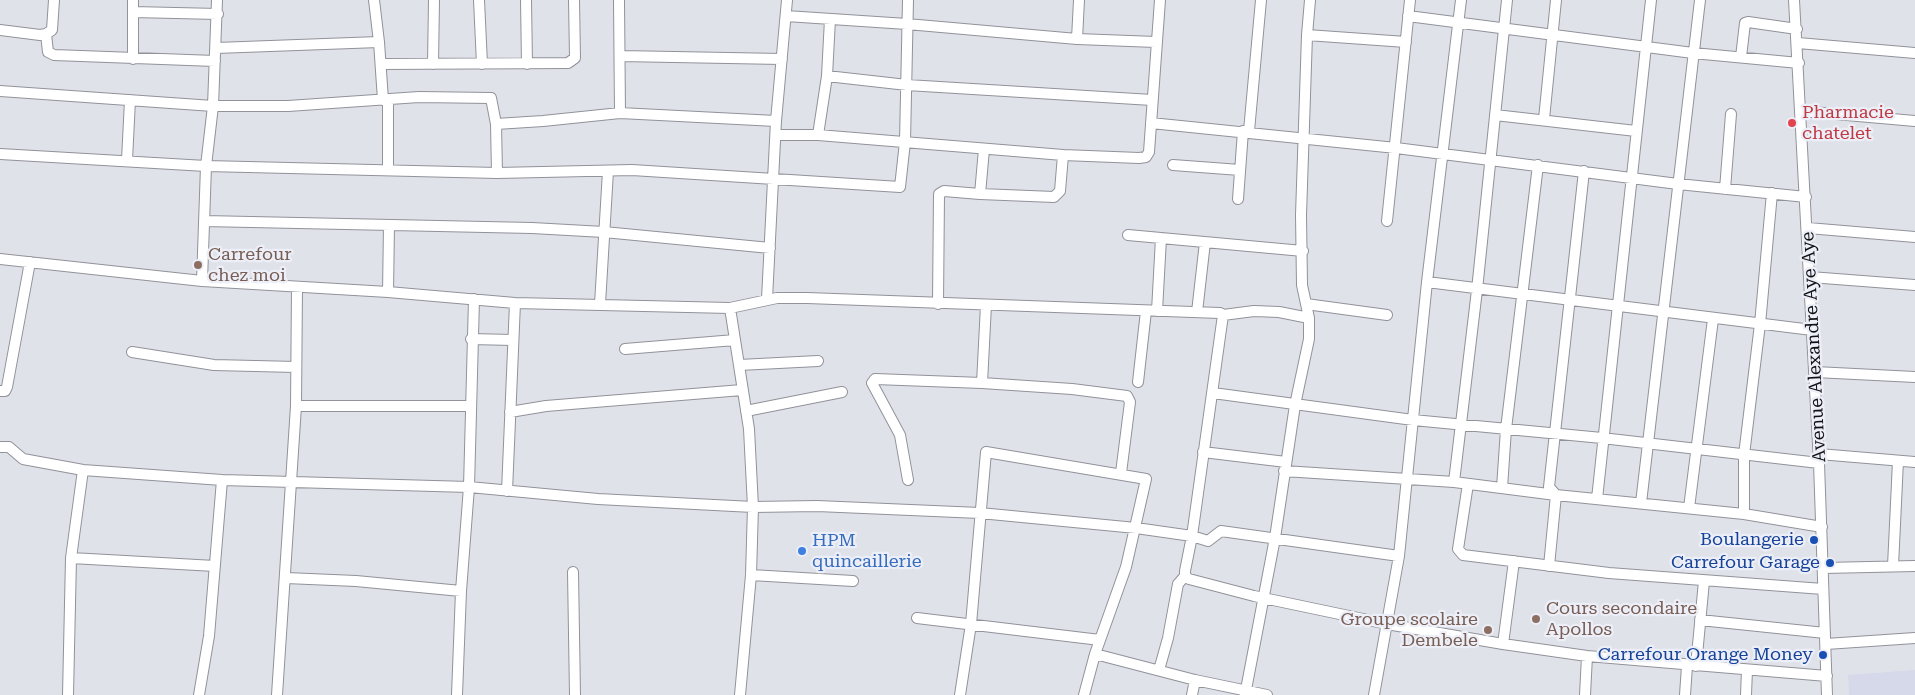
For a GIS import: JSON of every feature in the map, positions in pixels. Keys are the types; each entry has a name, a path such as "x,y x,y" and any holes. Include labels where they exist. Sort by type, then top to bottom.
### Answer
{"street":[{"path":"0,30 40,35 46,34 52,30 54,0"},
{"path":"133,0 133,59"},
{"path":"202,281 206,166 213,106 218,0"},
{"path":"374,0 386,99 388,170"},
{"path":"433,64 434,0"},
{"path":"479,0 482,64"},
{"path":"526,0 527,64"},
{"path":"381,64 568,63 575,58 574,0"},
{"path":"619,0 620,113"},
{"path":"767,299 776,121 787,0"},
{"path":"0,154 206,166 497,173 608,171 774,178 900,187 905,142 908,0"},
{"path":"1077,39 1080,0"},
{"path":"776,135 818,135 1063,155 1146,157 1149,152 1160,0"},
{"path":"1238,199 1261,0"},
{"path":"1245,693 1275,538 1294,405 1306,359 1309,318 1302,285 1301,215 1306,34 1310,0"},
{"path":"1387,221 1410,0"},
{"path":"1374,695 1399,556 1426,282 1460,22 1461,0"},
{"path":"1454,482 1478,290 1506,0"},
{"path":"1544,119 1556,0"},
{"path":"1597,499 1616,307 1651,0"},
{"path":"1641,503 1700,0"},
{"name":"Avenue Alexandre Aye Aye","path":"1794,0 1798,43 1819,458 1827,695"},
{"path":"133,12 218,14"},
{"path":"786,16 907,24 1077,39 1156,42"},
{"path":"1408,16 1646,47 1799,63"},
{"path":"818,135 826,76 830,18"},
{"path":"1741,57 1746,23 1797,28"},
{"path":"46,34 48,52 54,55 215,61"},
{"path":"1306,34 1406,42"},
{"path":"216,48 379,42"},
{"path":"1798,43 1915,53"},
{"path":"620,56 782,59"},
{"path":"826,76 907,85 1152,100"},
{"path":"0,91 213,106 288,106 386,99 491,98 496,124 497,173"},
{"path":"127,160 130,100"},
{"path":"1801,111 1915,121"},
{"path":"496,124 620,113 776,121"},
{"path":"1725,189 1731,114"},
{"path":"1495,115 1544,119 1636,131"},
{"path":"1151,123 1246,131 1490,158 1678,184 1806,197"},
{"path":"980,194 984,148"},
{"path":"938,304 939,194 944,191 1054,197 1058,195 1063,155"},
{"path":"1173,164 1240,170"},
{"path":"1502,488 1506,429 1538,165"},
{"path":"600,304 608,171"},
{"path":"1549,566 1556,495 1549,487 1584,171"},
{"path":"1744,514 1744,455 1760,324 1772,193"},
{"path":"204,221 604,232 770,248"},
{"path":"388,292 389,225"},
{"path":"1808,228 1915,237"},
{"path":"1128,235 1303,251"},
{"path":"1157,311 1161,238"},
{"path":"1197,312 1205,242"},
{"path":"0,259 202,281 388,292 515,303 730,308 767,299 807,298 1197,312 1223,315 1270,312 1309,318"},
{"path":"0,391 6,387 30,262"},
{"path":"1810,277 1915,285"},
{"path":"1426,282 1569,302 1812,330"},
{"path":"278,695 296,406 297,287"},
{"path":"457,695 461,591 469,487 469,406 474,299"},
{"path":"507,491 515,303"},
{"path":"1306,304 1386,315"},
{"path":"982,383 986,305"},
{"path":"730,308 746,411 753,508 751,575 740,695"},
{"path":"1138,382 1146,311"},
{"path":"1159,670 1168,638 1178,584 1185,576 1223,315"},
{"path":"1689,508 1713,319"},
{"path":"471,339 513,340"},
{"path":"625,349 735,340"},
{"path":"132,352 214,365 296,367"},
{"path":"740,365 818,361"},
{"path":"1814,372 1915,377"},
{"path":"908,480 900,435 872,380 982,383 1127,396 1130,402 1121,473"},
{"path":"510,412 546,406 742,390"},
{"path":"746,411 842,392"},
{"path":"1213,393 1413,420 1602,438 1744,455 1915,462"},
{"path":"296,406 469,406"},
{"path":"0,447 9,447 23,459 83,470 222,480 469,487 598,499 753,508 817,506 980,513 1136,528 1212,540 1221,531 1399,556"},
{"path":"960,695 971,624 986,452 1146,478 1126,566 1095,654 1084,695"},
{"path":"1204,452 1285,466 1406,480 1454,482 1556,495 1744,514 1822,527"},
{"path":"1893,566 1898,461"},
{"path":"68,695 71,558 83,470"},
{"path":"199,695 209,636 222,480"},
{"path":"1468,484 1459,552 1549,566 1704,581 1824,589"},
{"path":"71,558 215,566"},
{"path":"1503,644 1514,561"},
{"path":"1824,568 1915,566"},
{"path":"574,572 574,695"},
{"path":"751,575 853,581"},
{"path":"1185,576 1189,579 1263,598 1387,624 1503,644 1587,656 1827,676"},
{"path":"286,578 356,581 461,591"},
{"path":"1686,695 1700,620 1704,581"},
{"path":"917,618 1100,640"},
{"path":"1700,620 1825,639 1915,638"},
{"path":"1095,654 1245,693 1267,695"},
{"path":"1585,695 1587,656"},
{"path":"1746,695 1747,670"},
{"path":"1192,695 1195,680"}],"shaded area":[{"path":"1915,670 1915,695 1849,695 1848,675"}],"place":[{"name":"Pharmacie chatelet","path":"1792,123"},
{"name":"Carrefour chez moi","path":"198,265"},
{"name":"Boulangerie","path":"1814,540"},
{"name":"HPM quincaillerie","path":"802,551"},
{"name":"Carrefour Garage","path":"1830,563"},
{"name":"Cours secondaire Apollos","path":"1536,619"},
{"name":"Groupe scolaire Dembele","path":"1488,630"},
{"name":"Carrefour Orange Money","path":"1823,655"}]}
